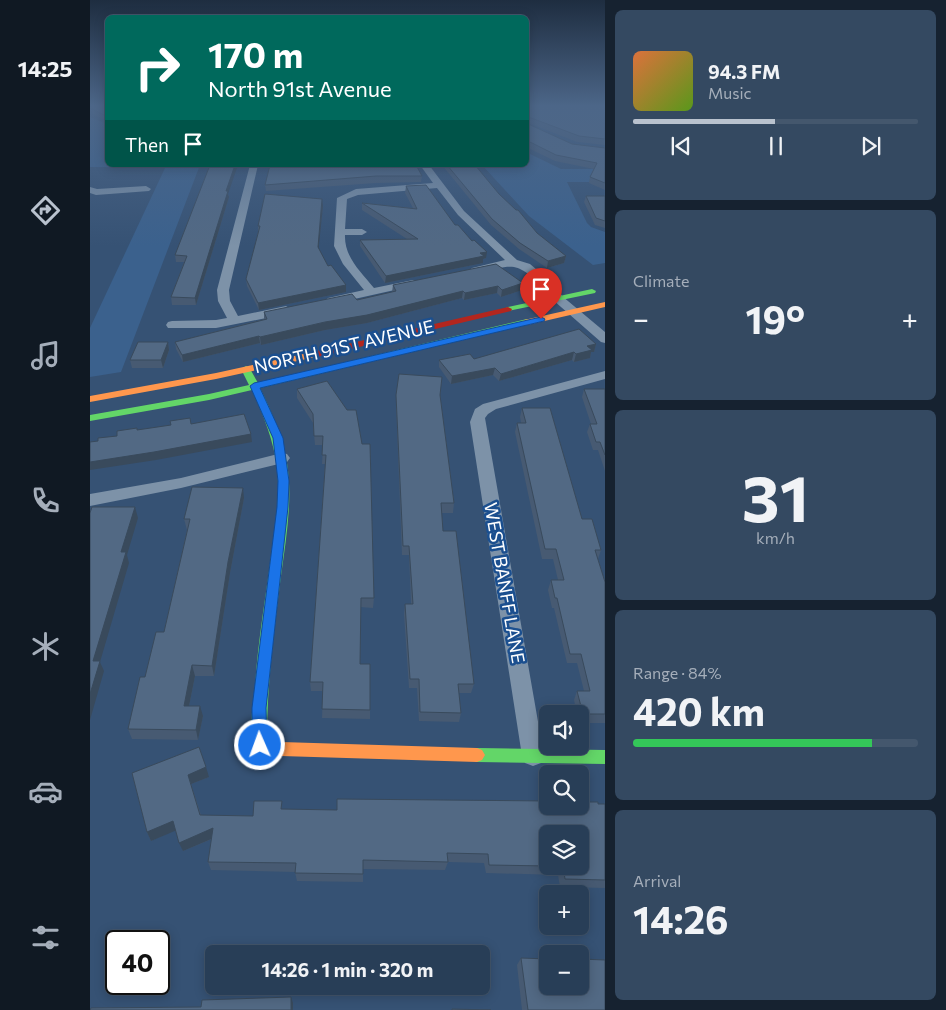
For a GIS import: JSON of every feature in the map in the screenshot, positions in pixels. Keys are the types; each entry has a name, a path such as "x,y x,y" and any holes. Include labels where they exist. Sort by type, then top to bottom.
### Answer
{"main road":[{"name":"NORTH 91ST AVENUE","path":"90,399 157,388 246,369 557,298 605,289"},
{"name":"NORTH 91ST AVENUE","path":"90,418 154,408 254,386 605,304"},
{"path":"246,369 275,430 282,458 283,507 259,708 260,745 288,751 605,757"}],"street":[{"path":"234,320 224,301 224,290 254,167"},
{"path":"426,167 461,213 513,262 513,268 540,292 557,298 605,339"},
{"path":"372,292 347,262 339,246 341,201 345,195 356,192 440,185"},
{"path":"92,193 106,190 146,190"},
{"path":"340,232 362,232"},
{"path":"466,272 513,262"},
{"path":"317,303 429,280"},
{"path":"172,325 208,324 298,307"},
{"path":"481,411 495,405 605,375"},
{"name":"WEST BANFF LANE","path":"481,411 477,422 533,756"},
{"path":"90,500 181,483 282,458"}],"water":[{"path":"90,152 105,152 105,167 199,167 121,372 90,377 90,328 165,168 90,167"},
{"path":"529,153 561,169 605,169 605,182 567,182 587,223 591,227 605,232 605,263 593,265 529,216 484,167 529,167"}],"building":[{"path":"550,152 605,152 605,183 590,177 597,163"},
{"path":"209,167 234,167 195,298 171,297 187,256 175,255"},
{"path":"270,167 417,167 422,176 376,176 265,185"},
{"path":"449,167 477,167 499,194 518,210 537,233 566,256 548,261 520,243 492,219"},
{"path":"426,185 455,225 458,225 472,241 474,240 487,252 480,253 484,256 386,276 360,240 418,239 362,203 417,209 406,186"},
{"path":"265,194 322,199 318,247 328,266 331,265 346,285 258,303 246,279 260,226 258,226"},
{"path":"586,196 605,196 605,221 596,218"},
{"path":"496,264 523,283 502,290 498,286 465,293 463,291 367,315 259,336 182,355 175,342 267,319 264,312 352,294 357,300 396,291 393,285"},
{"path":"579,329 596,344 587,346 592,350 576,354 574,352 501,374 495,368 452,376 439,360 470,354 474,359"},
{"path":"138,342 168,342 161,360 130,360"},
{"path":"399,374 442,377 440,395 454,503 441,503 443,531 456,531 474,684 458,684 461,713 420,712 419,679 410,679 405,604 413,604 409,546 403,546 396,395"},
{"path":"327,381 347,410 356,410 362,444 370,444 374,598 361,598 360,664 370,664 370,710 322,709 323,682 310,682 326,455 322,455 323,436 314,436 313,414 297,389"},
{"path":"584,389 605,389 605,455 600,442 596,442 590,424 597,424"},
{"path":"522,408 550,408 582,519 592,519 601,550 595,550 605,582 605,714 589,714 589,705 581,705 577,691 590,691 581,654 570,654 557,598 555,598 551,580 564,580 556,549 545,549 517,423 526,423"},
{"path":"244,414 251,434 90,462 90,442 98,441 98,438 117,436 117,431 171,425 170,421 190,418 191,424"},
{"path":"192,487 243,488 228,562 212,666 192,665 184,706 200,706 196,730 128,729 140,677 145,677 156,632 164,632 190,519 184,519"},
{"path":"92,507 135,507 121,552 126,552 93,661 100,661 90,694 90,513"},
{"path":"199,747 206,767 188,775 200,815 253,816 254,801 282,801 281,809 337,810 337,799 539,801 539,815 589,815 589,802 598,802 598,804 605,804 605,880 565,879 564,875 589,875 589,825 539,825 539,866 489,865 488,854 447,853 448,862 363,860 363,874 295,873 296,863 208,862 213,828 179,843 173,821 147,832 132,773"},
{"path":"521,958 539,959 539,995 589,995 589,959 605,960 605,1010 528,1010"},
{"path":"291,997 291,1010 90,1010 91,1008 201,1007 202,1000"},
{"path":"452,1009 491,1010 452,1010"}],"traffic: fast":[{"path":"508,309 592,291"},
{"path":"90,418 209,397 527,322"},
{"path":"246,369 273,429 282,464 282,518 265,652 260,722 260,745 281,749"},
{"path":"477,755 605,757"}],"traffic: slow":[{"path":"527,322 605,304"},
{"path":"90,399 216,376 317,354"},
{"path":"281,749 477,755"}],"traffic: jam":[{"path":"317,354 508,309"}],"route":[{"path":"260,745 259,708 283,507 284,481 278,438 254,386 541,319"}]}
